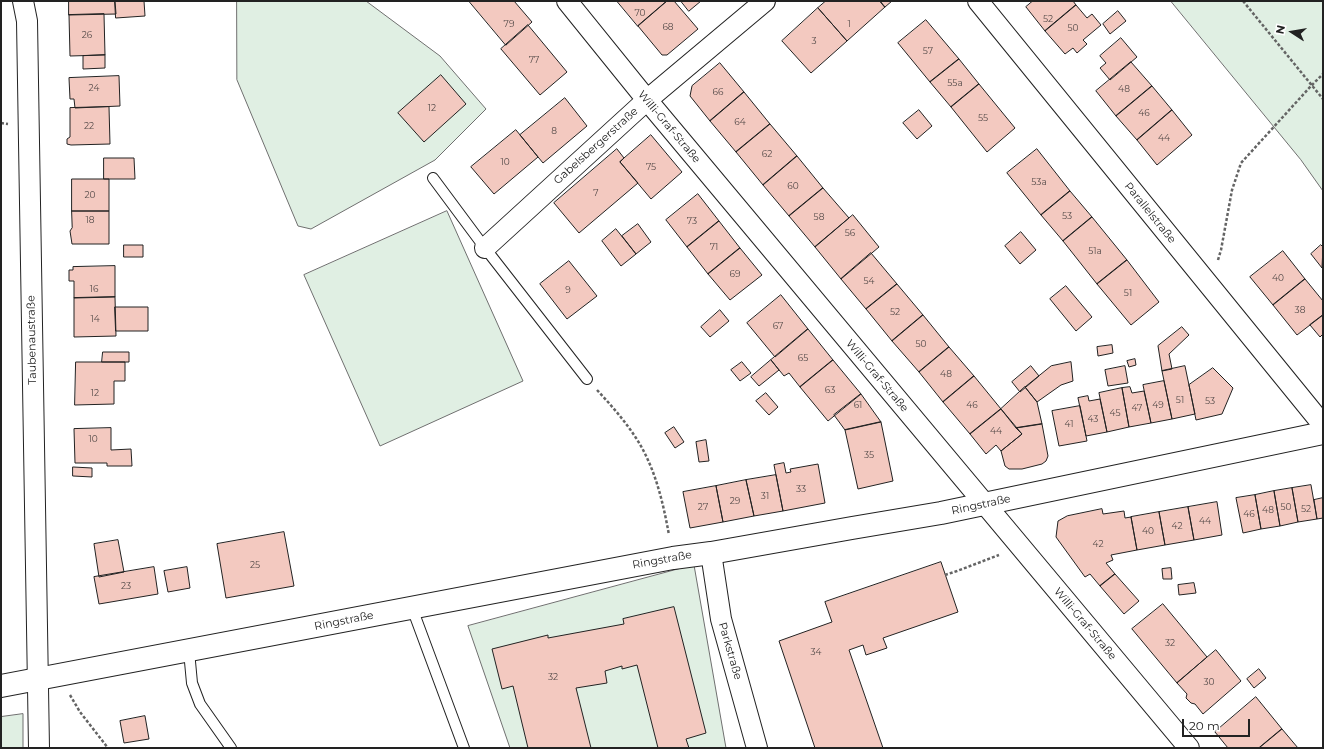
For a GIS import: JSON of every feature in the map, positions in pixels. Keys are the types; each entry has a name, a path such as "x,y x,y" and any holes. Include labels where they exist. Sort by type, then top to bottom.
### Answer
{"street":[{"name":"Taubenaustraße","path":"23,1 27,21 48,677 39,748"},
{"name":"Willi-Graf-Straße","path":"567,1 647,100 1189,748"},
{"name":"Gabelsbergerstraße","path":"485,248 647,100 765,1"},
{"name":"Parallelstraße","path":"978,1 1323,424"},
{"name":"Ringstraße","path":"1,686 673,558 942,514 1323,433"},
{"name":"Parkstraße","path":"711,553 721,619 757,748"}],"lane":[{"path":"433,178 485,248 587,379"},
{"path":"412,608 464,748"},
{"path":"189,651 192,683 200,704 232,748"}],"path":[{"path":"1243,1 1323,99"},
{"path":"1203,277 1217,263 1221,250 1232,190 1241,163 1323,74"},
{"path":"587,379 636,437 648,460 663,503 673,558"},
{"path":"946,575 1020,547"},
{"path":"48,677 80,712 108,748"}],"green space":[{"path":"237,1 366,1 440,56 486,109 435,160 311,229 298,226 237,80"},
{"path":"1171,1 1323,1 1323,191 1301,160"},
{"path":"447,211 523,381 380,446 304,275"},
{"path":"694,565 726,748 510,748 468,626"},
{"path":"23,714 23,748 1,748 1,717"}],"building":[{"path":"69,1 115,1 116,14 69,15"},
{"path":"115,1 144,1 145,16 116,18"},
{"path":"469,1 514,1 532,22 506,45"},
{"path":"617,1 667,1 638,26"},
{"path":"667,1 674,1 698,29 667,55 662,55 638,26"},
{"path":"681,1 701,1 689,11"},
{"path":"826,1 880,1 885,7 847,41 818,8"},
{"path":"880,1 892,1 885,7"},
{"path":"1033,1 1073,1 1076,5 1045,31 1026,7"},
{"path":"1076,5 1087,18 1092,14 1101,25 1083,40 1087,44 1077,53 1073,48 1065,54 1045,31"},
{"path":"818,8 847,41 811,73 782,41"},
{"path":"1118,11 1126,21 1110,34 1103,24"},
{"path":"104,14 105,55 70,56 69,15"},
{"path":"926,20 959,59 930,82 898,43"},
{"path":"528,25 567,72 540,95 501,49"},
{"path":"1121,38 1137,57 1110,80 1100,68 1106,63 1100,56"},
{"path":"105,55 105,68 83,69 83,56"},
{"path":"959,59 979,84 951,107 930,82"},
{"path":"1131,62 1152,86 1116,116 1096,91"},
{"path":"720,63 744,92 710,121 690,96 692,86"},
{"path":"441,75 466,104 424,142 398,113"},
{"path":"119,76 120,106 75,108 74,99 70,99 69,78"},
{"path":"979,84 1015,128 987,152 951,107"},
{"path":"1152,86 1172,110 1137,140 1116,116"},
{"path":"744,92 770,124 736,152 710,121"},
{"path":"565,98 587,126 543,163 520,135"},
{"path":"109,107 110,144 67,144 67,139 70,137 70,108"},
{"path":"919,110 932,126 917,139 903,123"},
{"path":"1172,110 1192,135 1157,165 1137,140"},
{"path":"770,124 797,156 763,185 736,152"},
{"path":"516,130 538,157 494,194 471,167"},
{"path":"651,135 682,172 651,199 620,162"},
{"path":"617,149 624,158 620,162 638,183 579,233 554,203"},
{"path":"1037,149 1070,191 1041,215 1007,173"},
{"path":"797,156 823,188 789,216 763,185"},
{"path":"104,158 134,158 135,179 104,179"},
{"path":"72,179 109,179 109,211 72,211"},
{"path":"823,188 849,218 815,247 789,216"},
{"path":"1070,191 1092,217 1063,241 1041,215"},
{"path":"698,194 719,221 687,247 666,220"},
{"path":"72,211 109,211 109,244 72,244 70,231 72,228"},
{"path":"853,215 879,247 841,279 815,247"},
{"path":"1092,217 1127,260 1097,284 1063,241"},
{"path":"719,221 740,248 708,274 687,247"},
{"path":"638,224 651,242 636,254 622,236"},
{"path":"616,229 636,254 621,266 602,241"},
{"path":"1021,232 1036,250 1020,264 1005,246"},
{"path":"124,245 143,245 143,257 124,257"},
{"path":"1321,245 1323,247 1322,268 1311,254"},
{"path":"740,248 762,275 730,300 708,274"},
{"path":"1283,251 1305,279 1273,305 1250,277"},
{"path":"871,253 897,284 866,309 841,279"},
{"path":"1127,260 1159,302 1131,325 1097,284"},
{"path":"569,261 597,296 567,319 540,284"},
{"path":"115,266 115,297 74,298 74,281 69,281 69,270 73,270 73,267"},
{"path":"1305,279 1323,301 1323,315 1297,335 1273,305"},
{"path":"897,284 923,315 892,341 866,309"},
{"path":"1066,286 1092,317 1076,331 1050,299"},
{"path":"781,295 808,329 775,357 747,323"},
{"path":"115,297 116,336 74,337 74,298"},
{"path":"115,307 148,307 148,331 116,331"},
{"path":"720,310 729,321 710,337 701,327"},
{"path":"923,315 949,347 919,372 892,341"},
{"path":"1323,315 1323,334 1320,337 1310,325"},
{"path":"1182,327 1189,335 1169,354 1172,369 1162,371 1158,346"},
{"path":"808,329 833,360 800,387 789,373 784,376 771,360"},
{"path":"1112,345 1113,353 1098,356 1097,347"},
{"path":"949,347 974,376 943,402 919,372"},
{"path":"103,352 129,352 129,362 102,362"},
{"path":"1135,359 1136,365 1129,367 1127,361"},
{"path":"771,360 779,370 759,386 751,377"},
{"path":"833,360 861,394 828,421 800,387"},
{"path":"76,362 125,362 125,381 114,381 114,404 75,405"},
{"path":"742,362 751,373 740,381 731,370"},
{"path":"1071,362 1073,381 1061,385 1037,402 1025,387 1051,366"},
{"path":"1031,366 1039,376 1020,392 1012,382"},
{"path":"1125,366 1128,383 1108,386 1105,370"},
{"path":"1185,366 1195,414 1172,419 1162,371"},
{"path":"1213,368 1233,388 1222,414 1196,420 1189,385"},
{"path":"974,376 1001,409 970,434 943,402"},
{"path":"1164,381 1172,419 1151,423 1143,385"},
{"path":"1025,387 1037,402 1042,424 1016,428 1001,409"},
{"path":"1130,387 1132,393 1144,391 1151,423 1129,427 1122,388"},
{"path":"1122,388 1129,427 1107,432 1099,393"},
{"path":"766,393 778,407 769,415 756,401"},
{"path":"861,394 881,422 845,430 834,415"},
{"path":"1088,396 1089,401 1100,399 1107,432 1086,436 1078,398"},
{"path":"1080,406 1087,441 1059,446 1052,411"},
{"path":"1001,409 1022,434 1001,451 996,445 986,454 970,434"},
{"path":"881,422 893,481 858,489 845,430"},
{"path":"1042,424 1048,456 1046,461 1042,464 1022,469 1009,469 1005,466 1001,451 1022,434 1016,428"},
{"path":"674,427 684,442 675,448 665,433"},
{"path":"111,428 111,450 131,449 132,466 107,466 107,463 75,463 74,429"},
{"path":"706,440 709,461 699,462 696,442"},
{"path":"784,463 786,473 791,472 790,469 818,464 825,503 783,511 774,465"},
{"path":"73,467 92,468 92,477 73,476"},
{"path":"776,475 783,511 754,516 746,480"},
{"path":"746,480 754,516 723,522 716,486"},
{"path":"1311,485 1317,519 1298,522 1292,488"},
{"path":"716,486 723,522 690,528 683,492"},
{"path":"1292,488 1298,522 1280,526 1274,491"},
{"path":"1274,491 1280,526 1261,529 1255,495"},
{"path":"1255,495 1261,529 1243,533 1236,498"},
{"path":"1323,498 1323,518 1317,519 1314,500"},
{"path":"1217,502 1222,535 1194,540 1188,507"},
{"path":"1188,507 1194,540 1165,545 1159,512"},
{"path":"1102,509 1103,514 1124,511 1125,518 1131,517 1137,550 1111,555 1113,560 1106,563 1115,574 1100,586 1090,574 1085,577 1056,537 1058,521 1067,516"},
{"path":"1159,512 1165,545 1137,550 1131,517"},
{"path":"284,532 294,586 226,598 217,544"},
{"path":"118,540 124,572 99,577 94,544"},
{"path":"941,562 958,612 883,638 887,648 866,655 863,645 849,650 883,748 815,748 779,641 832,622 825,602"},
{"path":"154,567 158,594 99,604 94,577"},
{"path":"187,567 190,588 168,592 164,571"},
{"path":"1171,568 1172,579 1163,579 1162,569"},
{"path":"1115,574 1139,601 1124,614 1100,586"},
{"path":"1194,583 1196,593 1179,595 1178,585"},
{"path":"1163,604 1207,657 1177,683 1132,629"},
{"path":"674,607 706,733 686,739 689,748 658,748 637,665 622,669 622,666 605,671 607,683 576,688 591,748 528,748 513,686 502,689 492,649 548,635 548,638 624,624 623,619"},
{"path":"1216,650 1241,681 1203,714 1195,704 1191,703 1186,698 1187,694 1177,683"},
{"path":"1259,669 1266,678 1254,688 1247,679"},
{"path":"1256,697 1282,729 1259,748 1228,748 1215,732"},
{"path":"145,716 149,739 124,743 120,721"},
{"path":"1282,729 1298,748 1259,748"}]}
